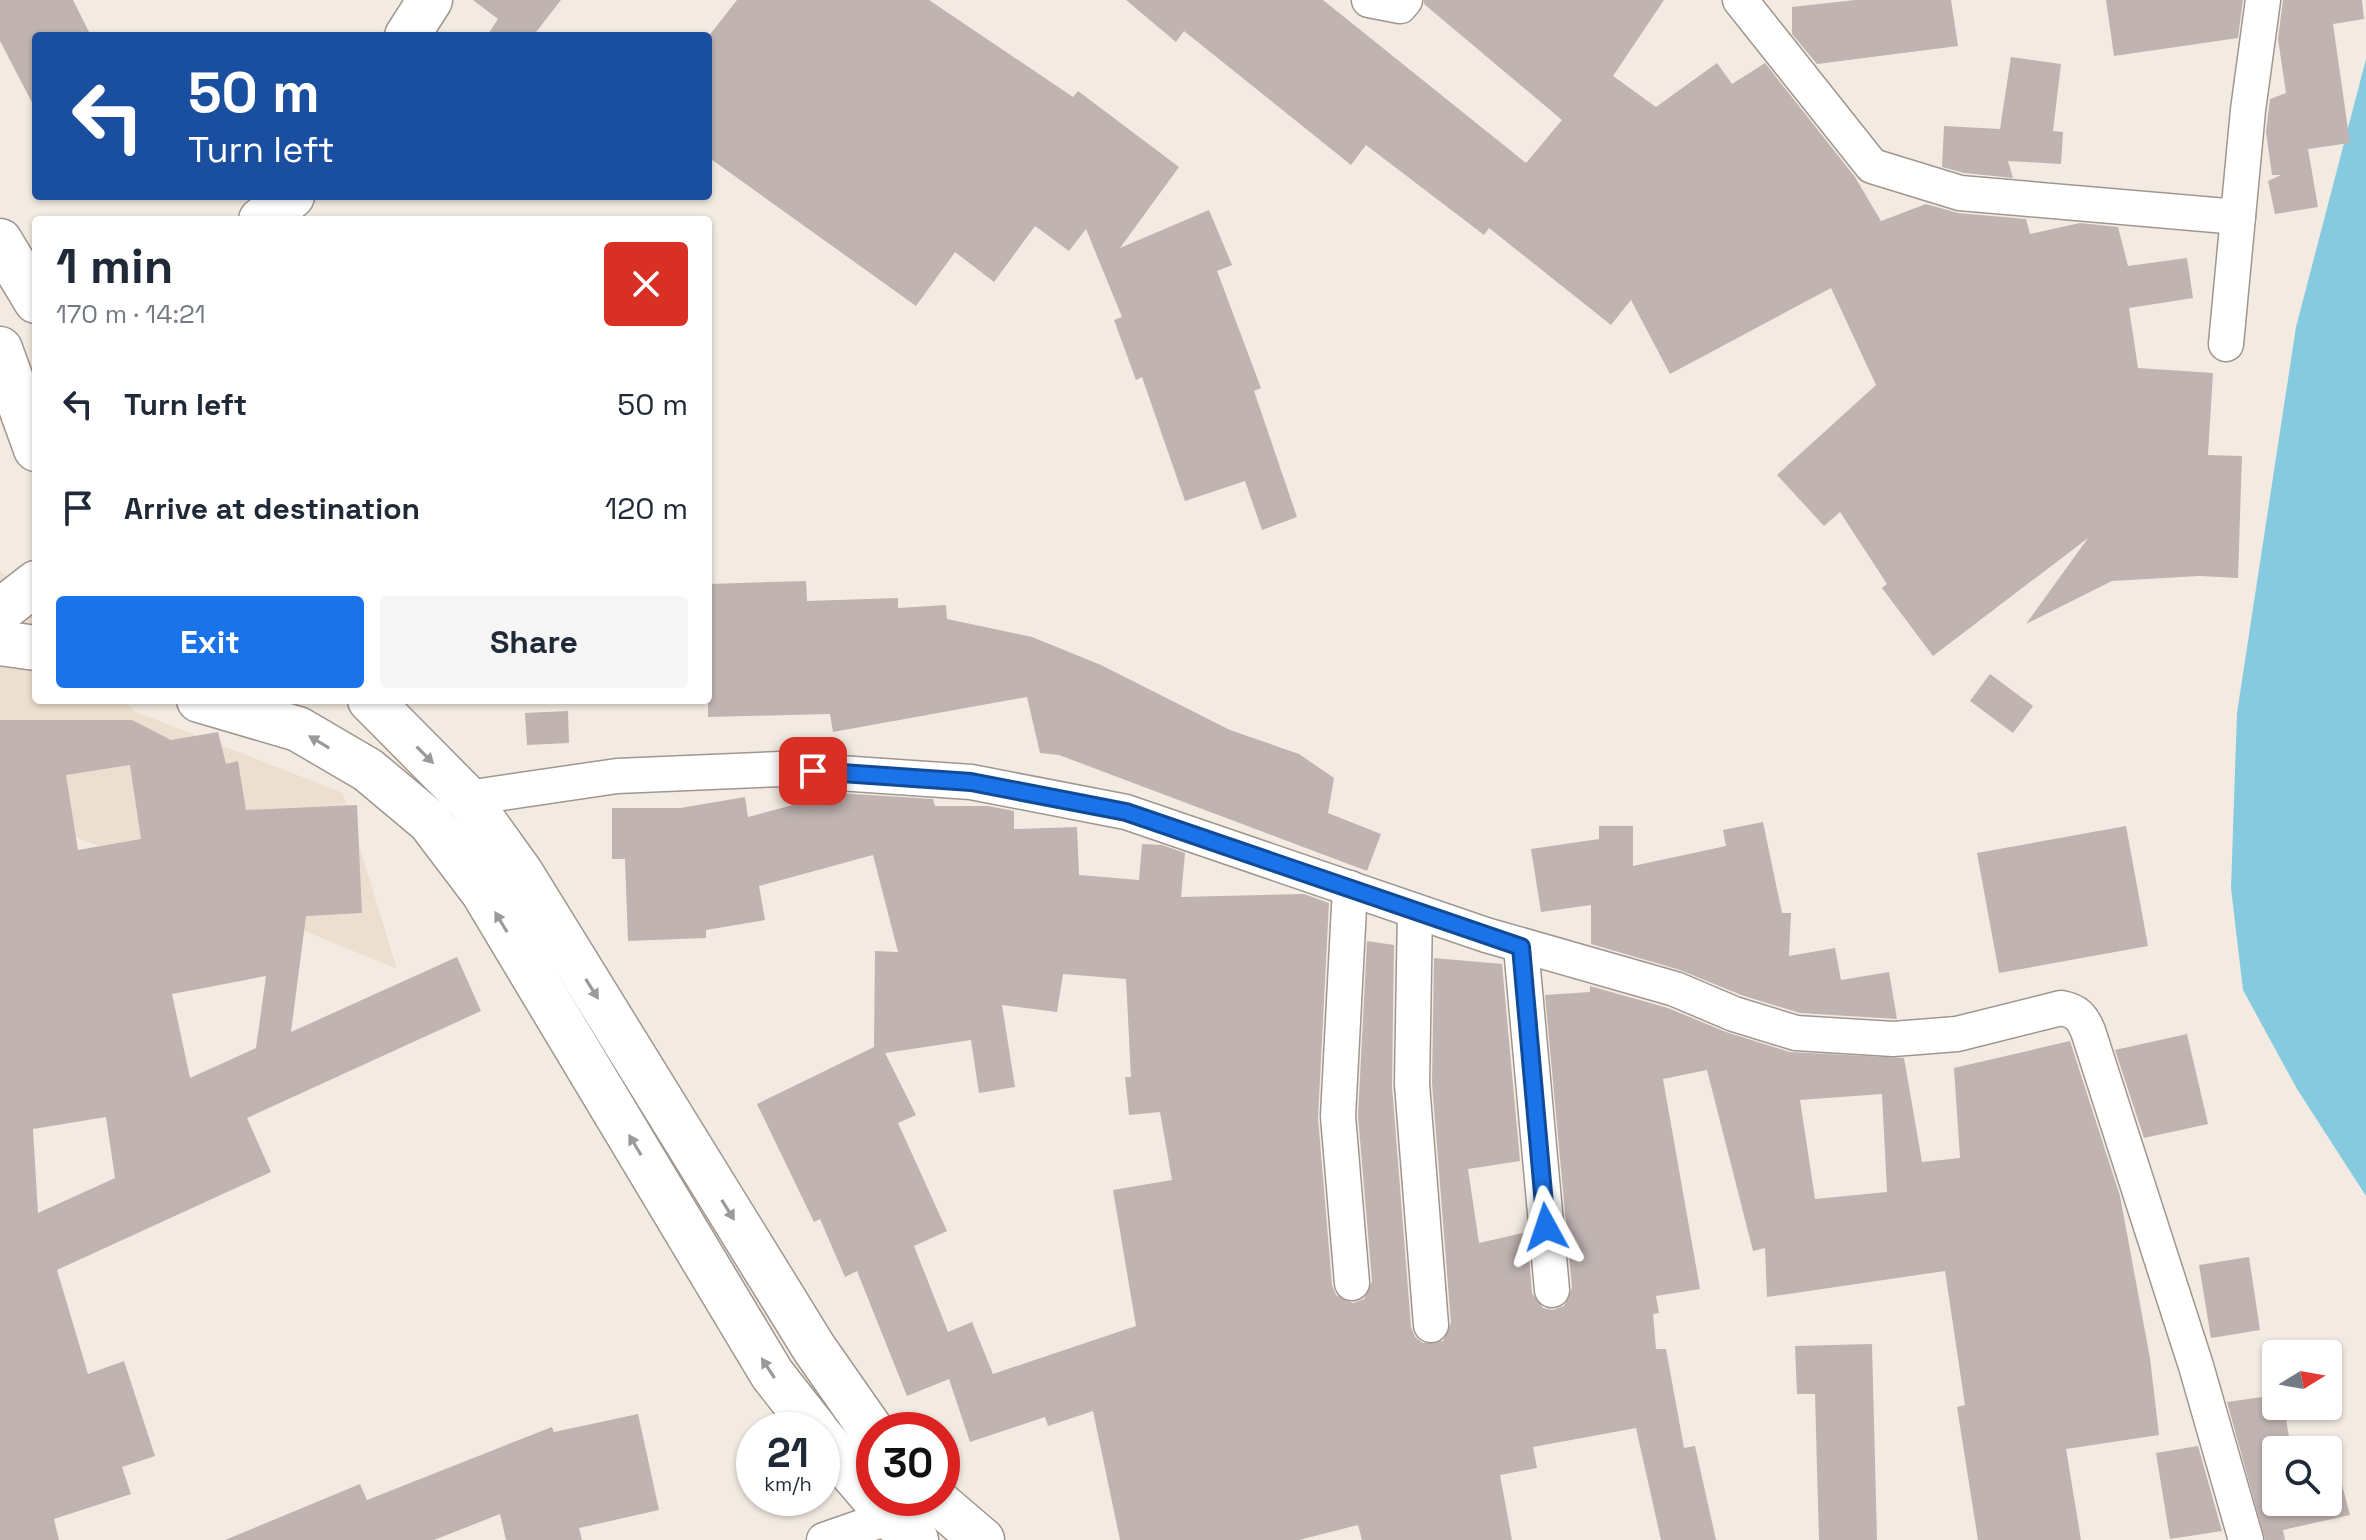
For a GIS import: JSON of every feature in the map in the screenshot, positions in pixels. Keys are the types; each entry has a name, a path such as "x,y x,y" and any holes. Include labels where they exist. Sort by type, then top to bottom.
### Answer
{"main road":[{"path":"410,32 430,0"},
{"path":"266,216 287,200"},
{"path":"14,253 32,292"},
{"path":"0,349 32,438"},
{"path":"0,611 32,586"},
{"path":"0,643 32,647"},
{"path":"213,704 298,729 368,770 430,822 483,892 772,1374 802,1412"},
{"path":"374,704 467,798 521,873 814,1348 859,1412"},
{"path":"840,1458 903,1529"},
{"path":"954,1516 982,1540"}],"street":[{"path":"1369,0 1400,6 1405,0"},
{"path":"1740,0 1872,166 1960,193 2238,217"},
{"path":"2226,344 2263,0"},
{"path":"467,798 617,776 781,769 971,782 1126,812 1521,947 1675,989 1734,1014 1796,1033 1893,1039 1957,1034 2061,1008 2082,1018 2196,1366 2246,1540"},
{"path":"1350,888 1338,1116 1352,1283"},
{"path":"1415,911 1412,1084 1431,1325"},
{"path":"1521,947 1552,1290"},
{"path":"824,1540 903,1529"}],"shaded area":[{"path":"0,570 32,604 32,704 128,704 134,711 343,793 397,969 56,829 0,839"}],"water":[{"path":"2366,59 2366,1196 2297,1089 2243,990 2231,888 2237,713 2296,327"}],"building":[{"path":"0,0 73,0 89,32 32,32 32,102 0,41"},
{"path":"473,0 561,0 536,32 490,32 498,19"},
{"path":"737,0 929,0 1073,97 1078,91 1179,167 1120,248 1209,210 1232,265 1217,271 1261,388 1254,391 1297,517 1262,530 1245,481 1185,501 1142,377 1136,380 1114,320 1122,317 1086,229 1069,251 1035,226 994,282 955,252 916,306 712,160 712,32"},
{"path":"1126,0 1323,0 1526,163 1562,120 1424,4 1424,0 1664,0 1613,76 1656,107 1717,63 1732,84 1765,63 1855,177 1881,221 1926,204 1958,213 2026,219 2030,234 2080,223 2118,227 2128,266 2187,258 2193,298 2129,308 2138,368 2213,373 2208,455 2242,456 2238,578 2199,576 2112,581 2026,624 2088,538 1933,656 1882,588 1887,584 1840,512 1824,526 1777,475 1876,385 1831,288 1670,374 1631,300 1611,325 1489,228 1484,235 1366,145 1351,165 1184,31 1176,42"},
{"path":"1855,0 1951,0 1958,46 1817,64 1792,34 1792,7"},
{"path":"2106,0 2243,0 2238,38 2114,56"},
{"path":"2283,0 2362,0 2364,19 2333,24 2350,143 2308,149 2318,207 2275,214 2268,181 2281,175 2272,175 2266,132 2270,99 2286,93 2278,39"},
{"path":"2011,57 2061,64 2053,131 2063,132 2061,164 2008,161 2013,178 1964,173 1942,167 1944,126 2000,129"},
{"path":"806,581 807,601 898,598 898,608 946,605 947,619 1032,637 1101,665 1230,730 1299,754 1334,778 1328,813 1381,834 1367,871 1059,755 1040,753 1027,697 833,732 830,714 708,717 708,704 712,704 712,584"},
{"path":"1990,674 2033,706 2013,733 1970,701"},
{"path":"568,711 569,743 527,745 525,713"},
{"path":"0,720 132,720 171,740 218,732 226,764 238,761 246,810 357,805 362,913 306,916 291,1032 457,957 481,1011 247,1118 271,1172 57,1270 88,1374 124,1361 155,1456 122,1467 131,1494 54,1519 59,1540 0,1540","holes":["130,765 141,839 78,850 66,775","266,976 256,1048 190,1078 172,994","106,1117 115,1178 38,1213 33,1129"]},
{"path":"837,793 933,799 935,806 988,806 1014,811 1014,829 1077,827 1079,875 1139,880 1142,844 1162,845 1185,853 1181,897 1304,894 1329,903 1318,1118 1332,1285 1336,1295 1353,1303 1364,1299 1372,1281 1358,1116 1367,941 1394,945 1392,1086 1411,1327 1415,1337 1423,1343 1443,1341 1451,1323 1432,1083 1434,958 1502,964 1520,1161 1468,1169 1479,1243 1527,1232 1532,1293 1543,1308 1553,1310 1564,1306 1572,1288 1545,995 1590,992 1590,986 1668,1008 1726,1032 1790,1052 1904,1058 1922,1162 1960,1158 1954,1068 2070,1041 2120,1196 2150,1358 2159,1435 2066,1449 2081,1540 1978,1540 1957,1407 1965,1405 1945,1271 1767,1297 1765,1248 1753,1251 1707,1070 1663,1079 1700,1289 1656,1296 1659,1313 1653,1314 1656,1349 1666,1349 1684,1448 1695,1446 1716,1540 1661,1540 1636,1428 1533,1447 1537,1468 1500,1475 1512,1540 1362,1540 1358,1525 1299,1540 1120,1540 1093,1411 1048,1426 1045,1417 970,1442 949,1379 907,1396 857,1271 845,1277 820,1219 814,1222 757,1104 874,1047 875,951 898,952 873,855 759,886 765,920 706,930 706,938 628,941 625,859 612,859 612,808 680,808 745,797 748,817","holes":["1063,974 1126,979 1131,1077 1125,1077 1129,1115 1160,1112 1172,1180 1113,1190 1136,1326 993,1374 972,1322 948,1332 914,1246 947,1231 898,1123 916,1115 885,1053 971,1040 979,1093 1015,1087 1002,1005 1057,1012","1882,1094 1887,1192 1815,1199 1800,1100"]},
{"path":"1763,822 1782,913 1791,913 1789,956 1835,948 1841,980 1889,972 1897,1019 1800,1013 1741,995 1680,970 1591,944 1591,905 1541,912 1531,849 1599,839 1599,826 1633,826 1633,866 1726,846 1723,830"},
{"path":"2126,826 2148,946 1999,973 1977,853"},
{"path":"2187,1034 2208,1124 2144,1138 2115,1050"},
{"path":"2249,1257 2260,1330 2211,1338 2199,1265"},
{"path":"1872,1344 1877,1540 1819,1540 1815,1394 1797,1394 1795,1346"},
{"path":"2262,1397 2262,1420 2286,1420 2289,1436 2262,1436 2262,1516 2342,1516 2342,1485 2350,1515 2283,1530 2285,1540 2265,1540 2227,1402"},
{"path":"638,1414 659,1510 579,1528 582,1540 506,1540 500,1514 434,1540 225,1540 360,1484 367,1500 552,1427 554,1432"},
{"path":"2198,1446 2222,1531 2170,1539 2156,1453"}],"route":[{"path":"813,771 971,782 1126,812 1521,947 1546,1227"}]}
